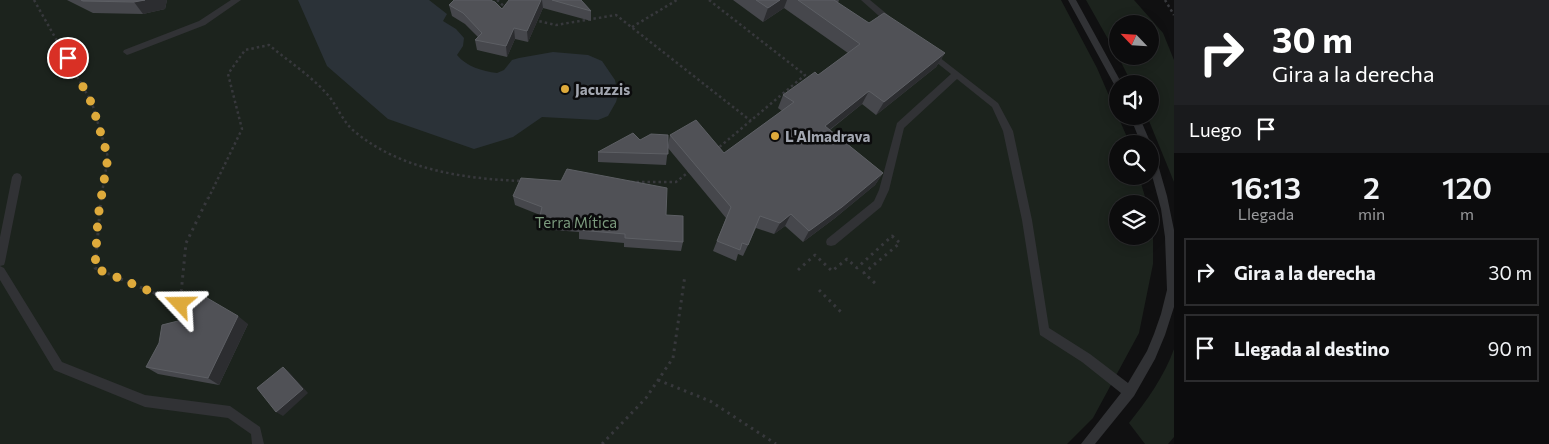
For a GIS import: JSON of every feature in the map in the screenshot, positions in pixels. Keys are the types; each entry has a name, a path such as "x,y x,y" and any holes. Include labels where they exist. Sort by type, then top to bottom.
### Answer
{"lane":[{"path":"128,52 202,23 237,0"},
{"path":"865,0 899,29"},
{"path":"1072,0 1113,75"},
{"path":"920,46 995,105 1008,131 1027,220 1044,331 1086,358 1130,392"},
{"path":"831,242 878,204 900,126 957,74"},
{"path":"0,262 17,177"},
{"path":"1087,444 1130,392 1158,339 1172,292 1171,238 1163,191 1159,180"},
{"path":"0,271 58,366 145,401 230,412 256,431 258,444"}],"path":[{"path":"34,0 92,104 108,157 98,217 95,268 180,304 186,243 242,129 228,74 245,50 269,45 327,94 353,130 384,150 415,165 448,174 477,178 532,181"},
{"path":"497,0 509,10"},
{"path":"632,27 677,0"},
{"path":"709,0 805,75 713,152"},
{"path":"1165,0 1170,4 1174,15"},
{"path":"532,19 556,25 616,15 751,120"},
{"path":"628,182 676,182 698,164"},
{"path":"798,270 815,255 832,271 847,259 857,268 892,236 900,243 864,273 876,285"},
{"path":"602,444 646,398 673,358 684,275"},
{"path":"818,290 844,314"},
{"path":"658,380 710,401 776,444"}],"green space":[{"name":"Terra Mítica","path":"0,0 1061,0 1097,68 1109,96 1109,125 1122,125 1126,135 1109,135 1109,185 1142,185 1144,195 1109,195 1109,245 1153,245 1153,264 1139,333 1093,418 1067,444 0,444"},
{"path":"1086,0 1134,0 1147,15 1109,15 1109,41"},
{"path":"1159,28 1163,33 1174,60 1174,182 1159,145 1159,135 1155,135 1151,125 1159,125 1159,75 1128,75 1122,65 1159,65"},
{"path":"1174,349 1174,437 1168,444 1145,444 1129,423 1166,369"}],"shaded area":[{"path":"298,0 429,0 447,14 443,21 456,29 464,38 463,46 457,55 470,65 480,70 497,73 504,70 512,60 519,58 553,52 588,55 602,61 615,80 618,95 616,102 608,116 598,120 542,117 513,137 474,149 388,119 327,66"}],"building":[{"path":"81,0 145,0 134,2"},
{"path":"454,0 490,0 502,9 509,0 541,0 527,31 514,28 506,46 475,40 482,33 463,13 449,5"},
{"path":"552,0 581,0 591,11"},
{"path":"756,0 780,0 768,8"},
{"path":"798,0 834,0 869,23 884,13 945,53 884,102 869,91 825,126 883,173 809,231 791,214 780,223 760,216 748,245 742,243 740,250 717,241 731,207 670,135 696,120 724,153 794,102 783,95 815,72 818,75 860,44"},
{"path":"633,133 640,140 651,134 668,135 668,154 598,152"},
{"path":"567,169 667,188 666,215 683,216 683,242 625,238 625,234 579,230 578,222 539,220 542,207 513,196 521,178 561,181"},
{"path":"202,295 238,316 208,378 146,367 159,343 162,325 178,321"},
{"path":"283,367 303,389 276,412 257,388"}],"place":[{"name":"Jacuzzis","path":"565,89"},
{"name":"L'Almadrava","path":"775,136"}],"route":[{"path":"68,58 92,104 108,157 98,217 95,268 180,304"}]}
